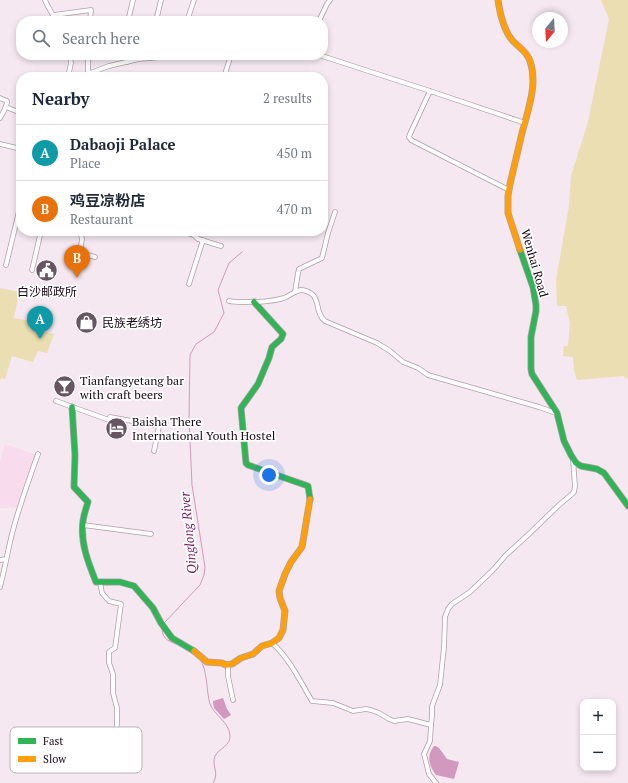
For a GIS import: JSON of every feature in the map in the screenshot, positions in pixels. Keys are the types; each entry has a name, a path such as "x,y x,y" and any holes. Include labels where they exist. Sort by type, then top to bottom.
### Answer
{"street":[{"path":"45,0 54,15 91,10 90,16"},
{"path":"129,16 133,0"},
{"path":"157,16 160,0"},
{"path":"189,16 194,0"},
{"path":"321,16 326,4 330,0"},
{"name":"Wenhai Road","path":"498,0 500,12 508,35 513,42 527,54 532,66 531,97 510,184 508,212 532,284 536,305 531,337 531,369 532,374 557,413 564,440 573,459"},
{"path":"328,58 525,123"},
{"path":"69,72 71,60"},
{"path":"88,60 88,72"},
{"path":"93,72 135,60"},
{"path":"226,72 229,60"},
{"path":"430,91 409,138 509,190"},
{"path":"0,98 7,101 6,107 0,118"},
{"path":"6,107 16,111"},
{"path":"0,144 16,148"},
{"path":"328,233 335,212"},
{"path":"6,265 16,224"},
{"path":"32,270 40,236"},
{"path":"81,236 80,253 95,257"},
{"path":"195,236 198,239 221,246"},
{"path":"295,292 300,269 322,258 327,236"},
{"path":"190,284 203,240"},
{"path":"229,301 270,302 285,298 300,290 305,291 314,296 319,314 325,321 376,343 390,351 403,362 418,368 428,375 557,413"},
{"path":"72,407 75,455 74,487 88,502 83,525 83,538 87,559 96,582 123,582 134,586 153,608 161,623 175,640 193,650 206,662 232,664 239,659 253,654 264,645 272,643 279,638 283,630 285,611 279,591 291,562 302,547 310,497 308,486 246,463 241,410 258,384 269,358 272,346 281,339 283,334 254,302"},
{"path":"56,401 109,420 110,417 159,426 154,451"},
{"path":"0,587 13,529 38,454"},
{"path":"573,459 579,466 594,468 604,473 628,506"},
{"path":"436,783 429,774 424,754 430,741 432,706 440,685 444,647 445,617 448,609 452,604 470,592 574,492 573,459"},
{"path":"83,525 151,534"},
{"path":"0,560 6,559"},
{"path":"100,582 102,592 109,602 121,604 115,648 109,652 109,663 113,674 113,693 117,708 117,727"},
{"path":"272,643 283,654 312,701 333,703 353,711 366,709 371,710 379,713 389,720 394,721 408,719 431,725"},
{"path":"228,664 228,676 233,700"}],"shaded area":[{"path":"601,0 628,0 628,379 623,376 577,380 574,370 573,357 563,356 564,346 568,346 570,323 566,306 557,306 556,280 569,206 571,176 588,122 609,19"},
{"path":"0,288 19,292 14,318 31,321 29,329 54,334 47,353 38,351 33,362 12,356 5,379 1,378 0,381"},
{"path":"5,444 37,455 20,504 17,507 0,508 0,462"},
{"path":"223,698 231,715 224,719 214,708 213,702"},
{"path":"434,746 439,748 447,759 459,762 454,779 436,775 434,772 430,765 429,757"}],"waterway":[{"path":"164,624 200,585 205,567 192,485 189,419 190,355 196,344 214,332 224,313 218,290 229,263 242,252"},
{"name":"Qinglong River","path":"162,629 162,633 165,638 170,642 179,645"},
{"name":"Qinglong River","path":"200,659 206,675 210,704 227,726 230,735 229,742 215,756 214,763 216,776 213,783"}],"traffic: fast":[{"path":"520,250 533,287 536,305 531,337 532,374 557,413 564,441 576,463 581,466 597,469 604,473 628,506"},
{"path":"254,302 283,334 281,339 272,347 258,384 241,408 246,463 308,486 310,499"},
{"path":"72,407 75,455 74,487 88,502 84,513 82,529 84,544 96,582 120,582 134,586 153,608 161,623 172,638 194,651"}],"traffic: slow":[{"path":"498,0 506,31 512,40 527,54 530,61 533,79 533,88 508,196 508,213 520,250"},
{"path":"194,651 207,662 222,663 226,665 232,664 241,658 253,654 262,646 272,643 279,638 283,630 285,611 279,591 291,562 302,547 310,499"}],"place":[{"name":"白沙邮政所","path":"47,270"},
{"name":"鸡豆凉粉店","path":"77,278"},
{"name":"民族老绣坊","path":"86,322"},
{"name":"Dabaoji Palace","path":"40,339"},
{"name":"Tianfangyetang bar with craft beers","path":"64,387"},
{"name":"Baisha There International Youth Hostel","path":"116,428"}]}
